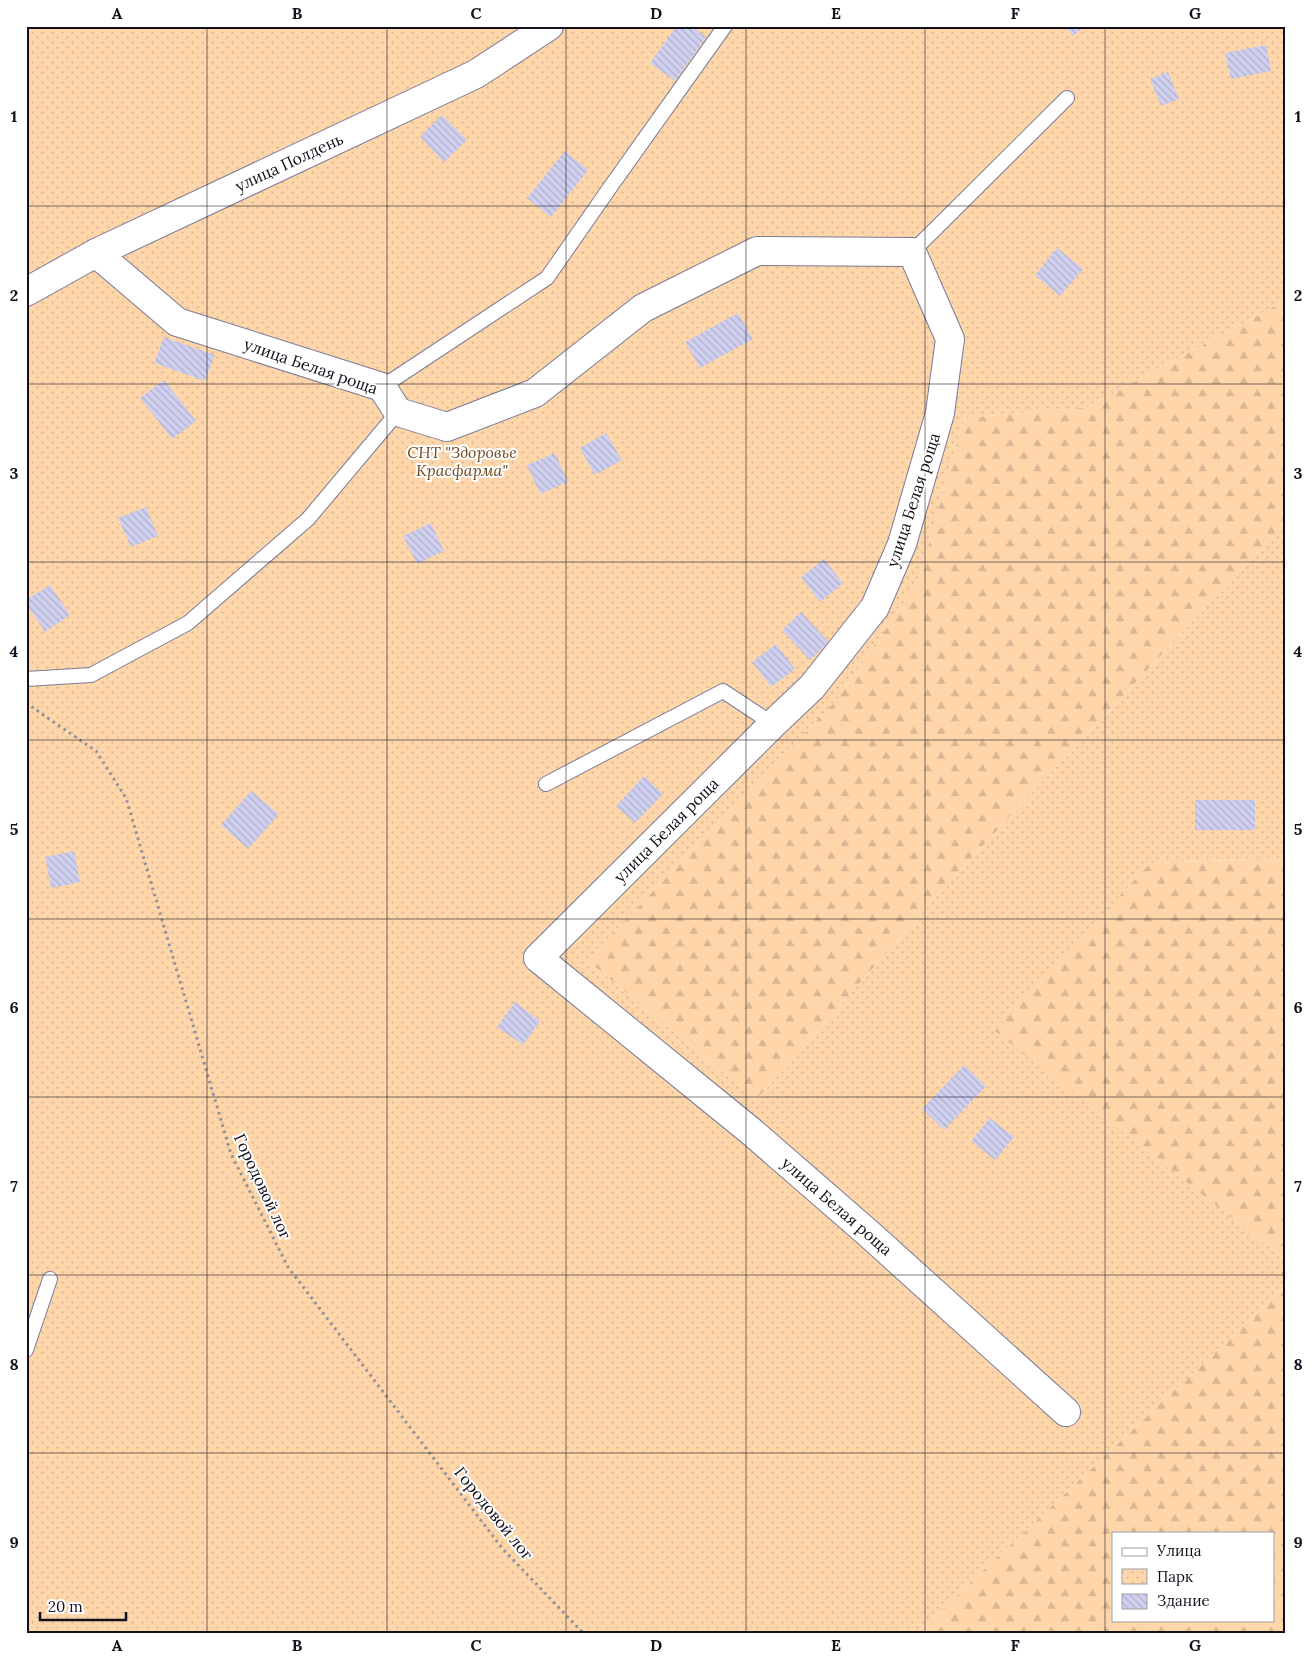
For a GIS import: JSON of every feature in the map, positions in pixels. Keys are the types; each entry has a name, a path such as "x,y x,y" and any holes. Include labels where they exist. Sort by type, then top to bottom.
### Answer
{"street":[{"name":"улица Полдень","path":"26,292 96,253 476,74 549,26"},
{"path":"398,412 447,427 535,393 643,308 757,251 912,252"},
{"name":"улица Белая роща","path":"912,252 950,338 940,413 902,544 875,607 812,687 538,958 753,1133 1066,1412"},
{"name":"улица Белая роща","path":"96,253 177,322 382,387 398,412"}],"lane":[{"path":"382,387 547,278 725,26"},
{"path":"912,252 1067,98"},
{"path":"26,679 91,675 188,623 308,519 398,412"},
{"path":"546,784 723,691 773,724"},
{"path":"26,1350 50,1279"}],"path":[{"name":"Городовой лог","path":"26,703 96,751 126,798 231,1154 288,1267 502,1548 583,1633"}],"green space":[{"name":"СНТ \"Здоровье Красфарма\"","path":"26,26 1286,26 1286,300 1088,407 964,418 918,582 837,699 587,960 756,1100 960,870 1286,522 1286,858 1150,863 995,1031 1286,1261 1286,1285 917,1633 26,1633"},
{"path":"1286,300 1286,522 960,870 756,1100 587,960 837,699 918,582 964,418 1088,407"},
{"path":"1286,858 1286,1261 994,1031 1150,863"},
{"path":"1286,1285 1286,1633 917,1633"}],"building":[{"path":"677,26 691,26 706,37 675,81 650,63"},
{"path":"1065,26 1085,26 1073,36"},
{"path":"1266,45 1271,71 1231,79 1225,53"},
{"path":"1168,72 1179,99 1161,106 1150,79"},
{"path":"442,115 467,140 444,162 420,137"},
{"path":"565,151 588,170 551,217 527,198"},
{"path":"1057,248 1083,269 1060,296 1035,275"},
{"path":"738,313 753,339 700,368 685,342"},
{"path":"164,337 215,355 205,381 154,363"},
{"path":"164,380 196,421 172,439 140,398"},
{"path":"606,433 622,460 595,475 580,448"},
{"path":"555,453 568,482 540,494 527,465"},
{"path":"146,507 158,536 131,547 118,518"},
{"path":"431,523 444,551 417,564 403,536"},
{"path":"824,559 843,583 820,602 801,577"},
{"path":"50,585 70,615 45,632 26,603 26,600"},
{"path":"801,612 829,642 810,660 782,630"},
{"path":"776,644 795,669 771,687 752,662"},
{"path":"644,776 663,794 635,823 616,806"},
{"path":"251,791 279,814 248,849 221,825"},
{"path":"1195,800 1255,800 1255,830 1195,830"},
{"path":"74,851 80,882 51,888 45,857"},
{"path":"515,1002 540,1021 523,1045 497,1027"},
{"path":"964,1065 986,1086 944,1130 922,1109"},
{"path":"990,1118 1014,1137 995,1160 971,1141"}]}
